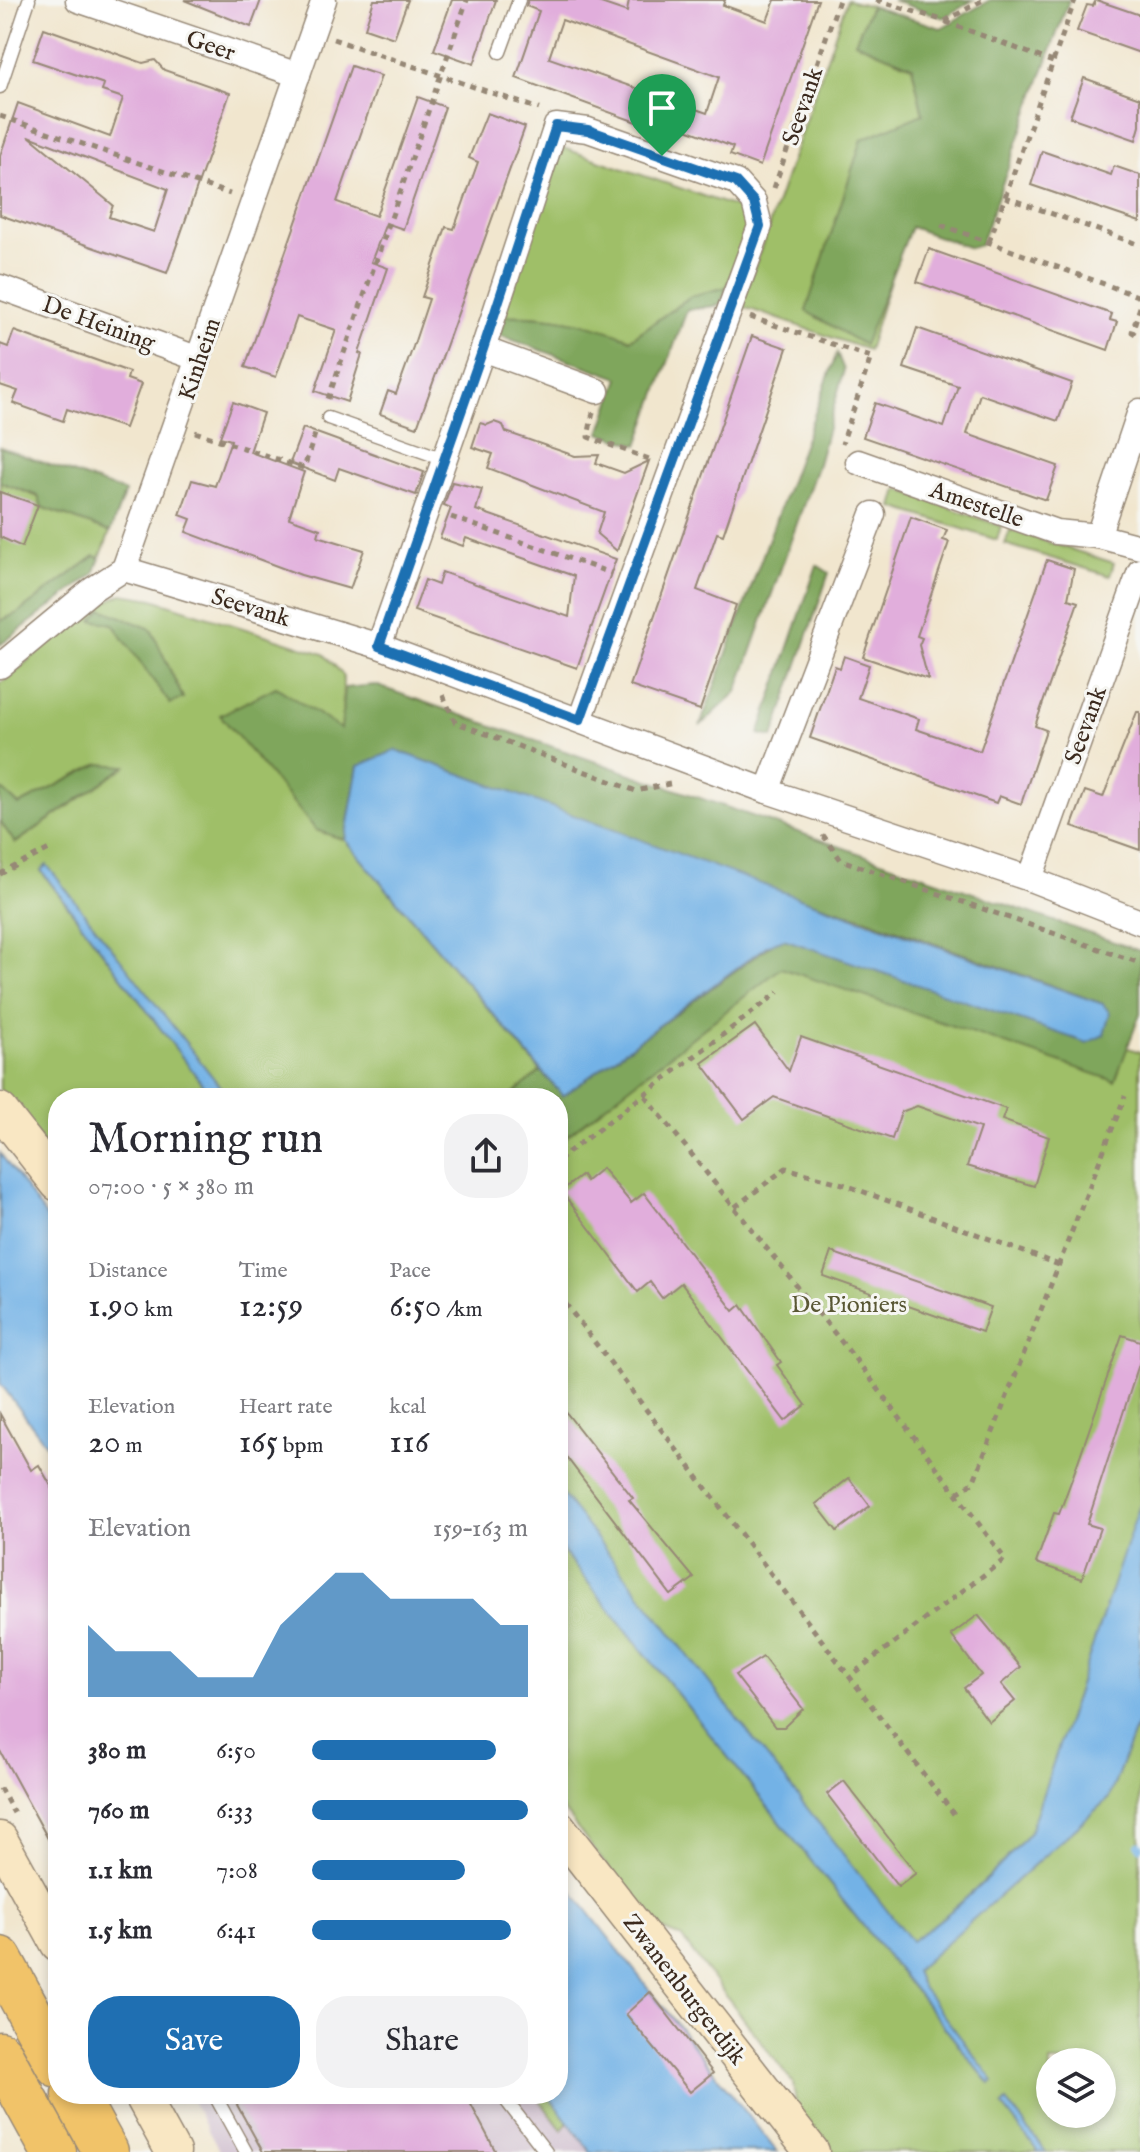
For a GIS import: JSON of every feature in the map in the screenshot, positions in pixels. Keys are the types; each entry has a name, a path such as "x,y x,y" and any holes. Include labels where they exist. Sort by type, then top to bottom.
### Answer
{"highway":[{"path":"0,1959 48,2047"},
{"path":"0,2054 54,2152"},
{"path":"80,2104 106,2152"}],"street":[{"name":"Geer","path":"78,0 298,75"},
{"name":"Kinheim","path":"124,569 324,0"},
{"path":"379,646 483,349 556,126 588,130 736,182 754,202 760,226 580,720"},
{"name":"De Heining","path":"0,287 199,359"},
{"path":"483,349 597,391"},
{"path":"1098,536 1140,411"},
{"name":"Amestelle","path":"858,462 1056,532 1098,536 1140,547"},
{"path":"767,791 873,514"},
{"path":"0,666 93,589 124,569"},
{"name":"Seevank","path":"124,569 379,646 767,791 1030,879 1140,922"},
{"name":"Seevank","path":"1030,879 1140,571"},
{"path":"0,1110 48,1171"},
{"path":"0,1839 48,1924"},
{"name":"Zwanenburgerdijk","path":"568,1840 812,2152"},
{"path":"147,2104 173,2152"}],"lane":[{"path":"0,87 29,0"},
{"path":"500,52 519,0"},
{"path":"328,418 444,459"},
{"path":"220,2104 246,2152"},
{"path":"509,2104 546,2152"}],"path":[{"path":"327,401 467,0"},
{"name":"Seevank","path":"754,202 774,188 839,0"},
{"path":"876,0 945,21 1053,62"},
{"path":"945,21 983,0"},
{"path":"989,242 1075,0"},
{"path":"313,32 551,113 556,126"},
{"path":"0,116 254,203"},
{"path":"1005,197 1140,245"},
{"path":"941,225 1140,297"},
{"path":"1140,307 1132,332 1140,337"},
{"path":"729,309 871,357 837,458 858,462"},
{"path":"597,391 588,437 672,468"},
{"path":"175,425 304,468 317,429"},
{"path":"427,508 631,580"},
{"path":"430,665 455,722 636,791 673,783 688,788"},
{"path":"808,829 822,834 841,860 1140,963"},
{"path":"0,874 53,847"},
{"path":"568,1153 779,992"},
{"path":"645,1096 735,1207 1005,1559 851,1675"},
{"path":"957,1493 973,1483 1125,1096"},
{"path":"735,1207 786,1168 843,1184 1059,1265"},
{"path":"568,1307 954,1814"}],"shaded area":[{"path":"194,2104 556,2104 593,2152 220,2152"}],"green space":[{"path":"847,0 871,6 855,42 912,66 923,114 912,211 868,350 741,306"},
{"path":"892,0 973,0 944,18"},
{"path":"990,0 1069,0 980,245 970,248 911,227 864,345 806,311 862,139 923,114 912,66 855,42 871,6 941,28"},
{"path":"563,148 753,213 727,287 691,296 631,339 568,320 502,316"},
{"path":"727,287 720,305 687,310 638,445 600,433 619,378 499,335 502,316 536,316 568,320 631,339 691,296"},
{"path":"837,353 844,370 818,464 737,692 700,726"},
{"path":"0,447 125,492 110,532 42,507 38,496 0,482"},
{"path":"0,482 38,497 42,507 110,532 100,558 95,556 18,613 0,621"},
{"path":"898,489 1001,526 997,540 893,507"},
{"path":"1010,530 1114,563 1110,576 1005,544"},
{"path":"95,556 100,558 94,574 0,645 0,621 18,613"},
{"path":"817,565 829,573 773,737 759,734"},
{"path":"122,594 153,599 324,654 343,675 342,729 316,830 345,840 541,1071 520,1088 221,1088 47,866 41,871 205,1088 48,1088 48,1150 0,1090 0,821 16,843 125,767 99,764 19,805 0,788 0,684 89,610","holes":["93,619 151,629 183,698 170,703 113,624"]},
{"path":"102,609 151,629 183,698 170,704 113,624 92,620"},
{"path":"375,685 1140,951 1140,1014 1115,1081 781,968 568,1135 568,1092 776,941 784,939 832,955 1103,1004 861,917 358,766 345,840 316,830 220,715 276,687 341,729 345,688"},
{"path":"99,764 126,766 15,843 0,821 0,788 19,805"},
{"name":"De Pioniers","path":"771,922 1140,1052 1140,1536 1042,1842 910,1957 568,1523 568,1088 562,1088"},
{"path":"541,1071 556,1088 520,1088"},
{"path":"568,1557 990,2084 921,1986 915,1971 1109,1798 1140,1716 1140,2152 1046,2152 1007,2102 1003,2106 1038,2152 827,2152 798,2116 793,2083 681,1937 653,1926 568,1816"},
{"path":"542,2104 554,2104 568,2122 562,2130"}],"water":[{"path":"396,750 797,897 1103,1004 1110,1013 1104,1035 1087,1043 784,939 768,945 568,1092 568,1088 556,1088 345,840 358,766"},
{"path":"47,865 221,1088 205,1088 41,870"},
{"path":"0,1153 48,1219 48,1447 0,1383"},
{"path":"568,1502 911,1941 975,1890 1030,1832 1140,1504 1140,1716 1109,1798 915,1971 921,1986 994,2081 990,2084 568,1557"},
{"path":"568,1886 777,2152 591,2152 555,2104 568,2104"},
{"path":"1007,2102 1046,2152 1038,2152 1003,2106"}],"building":[{"path":"184,0 261,0 251,27"},
{"path":"374,0 408,0 394,38 365,28"},
{"path":"452,0 496,0 474,64 434,50"},
{"path":"528,0 592,0 627,12 629,0 725,0 723,5 767,21 775,0 818,0 760,166 730,155 733,147 681,127 677,137 516,78 539,11 526,6","holes":["562,20 719,77 707,113 549,58"]},
{"path":"1096,0 1140,15 1140,53 1077,31 1087,5 1093,6"},
{"path":"44,28 143,63 155,60 164,70 230,93 167,273 0,215 0,156 18,103 110,137 123,98 102,91 104,84 33,60","holes":["29,136 168,189 154,232 109,217 113,205"]},
{"path":"351,66 381,76 337,202 376,216 418,97 445,107 403,229 386,223 371,262 388,268 359,353 362,354 347,402 315,391 336,330 297,317 276,377 245,367"},
{"path":"1084,78 1140,98 1140,126 1136,140 1070,117"},
{"path":"487,113 525,127 417,427 380,414 388,391 396,394 413,347 429,299 422,297 446,227 454,229 478,162 469,158"},
{"path":"1042,151 1111,175 1114,166 1140,175 1140,222 1031,185"},
{"path":"929,249 1112,314 1110,320 1117,322 1108,350 917,282"},
{"path":"917,328 1072,383 1058,421 980,394 967,434 1058,466 1046,500 863,437 875,403 944,427 958,386 904,368"},
{"path":"14,331 129,372 127,379 141,384 125,428 67,409 63,421 13,403 18,391 0,385 0,344 8,347"},
{"path":"752,336 787,348 723,535 717,533 697,590 736,605 700,710 630,686"},
{"path":"233,402 263,413 250,452 304,472 289,518 320,529 318,536 364,550 350,589 301,575 186,532 191,519 180,515 192,480 215,486 231,440 220,437"},
{"path":"494,422 503,425 506,432 575,456 599,455 596,463 624,473 649,461 617,551 597,534 604,512 488,468 493,454 472,447 480,423 487,425"},
{"path":"303,428 424,472 416,495 339,468 335,480 290,463"},
{"path":"452,482 482,489 476,510 616,559 577,668 414,611 425,580 438,585 442,572 569,617 574,576 466,538 463,546 440,538 451,508 444,505"},
{"path":"0,492 38,505 22,547 0,537"},
{"path":"911,517 947,530 943,540 949,542 917,636 922,638 919,645 928,679 863,657"},
{"path":"1047,560 1074,569 1068,599 1078,602 1035,726 1046,730 1021,804 999,796 996,803 810,738 835,666 840,668 844,656 869,665 858,698 919,719 916,729 980,751"},
{"path":"1137,712 1140,712 1140,850 1072,826 1085,791 1103,797"},
{"path":"755,1025 789,1071 801,1037 1006,1109 1002,1120 1049,1137 1034,1186 967,1166 980,1128 917,1106 901,1112 892,1139 774,1097 744,1119 702,1063"},
{"path":"602,1168 631,1203 644,1193 734,1311 741,1305 781,1362 777,1365 806,1405 785,1421 681,1283 662,1298 650,1282 638,1292 568,1200 568,1186 582,1175 586,1181"},
{"path":"831,1252 991,1307 982,1332 823,1276"},
{"path":"1122,1335 1140,1341 1140,1361 1087,1524 1100,1528 1082,1579 1036,1563 1054,1513 1059,1514"},
{"path":"0,1414 31,1470 39,1465 48,1481 48,1839 0,1751"},
{"path":"568,1415 633,1498 629,1500 694,1578 671,1595 568,1459"},
{"path":"849,1478 870,1506 837,1531 816,1504"},
{"path":"978,1615 1021,1667 1001,1684 1015,1701 989,1722 964,1688 981,1675 951,1635"},
{"path":"763,1657 803,1709 784,1727 775,1727 735,1675"},
{"path":"844,1781 916,1873 898,1887 827,1794"},
{"path":"650,1992 713,2073 690,2092 626,2014"},
{"path":"237,2104 471,2104 496,2152 263,2152"}],"route":[{"path":"556,126 588,130 662,156 736,182 754,202 760,226 580,720 379,646 483,349 556,126"}]}
